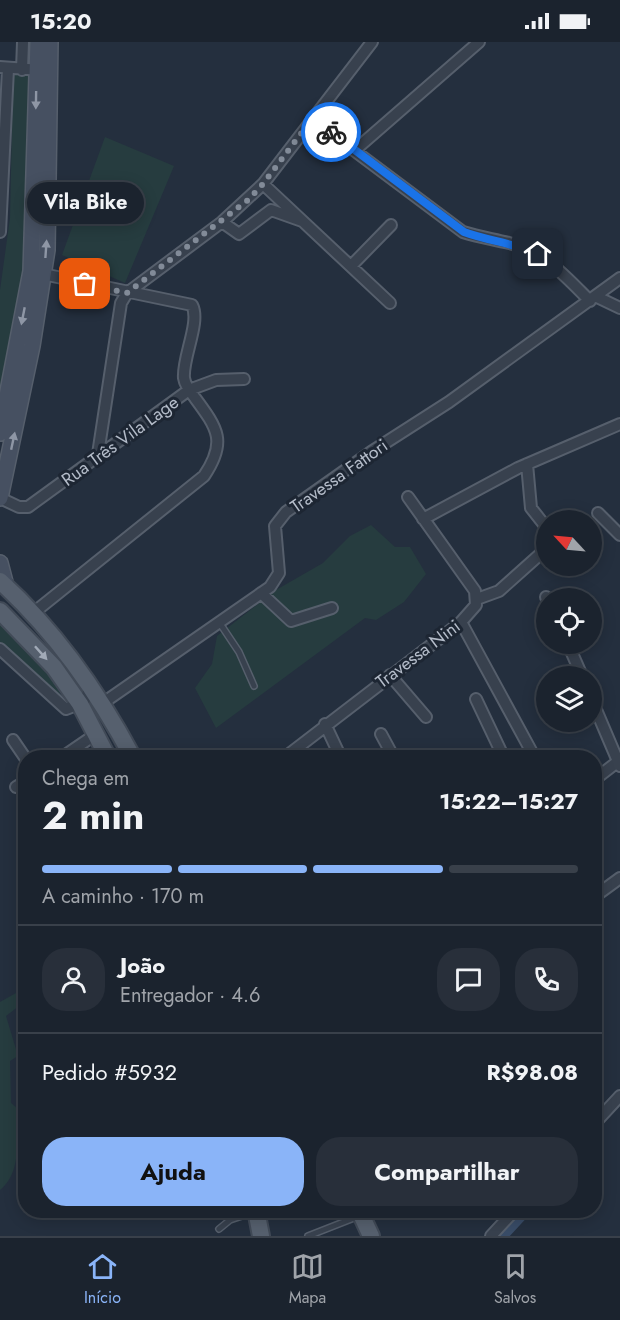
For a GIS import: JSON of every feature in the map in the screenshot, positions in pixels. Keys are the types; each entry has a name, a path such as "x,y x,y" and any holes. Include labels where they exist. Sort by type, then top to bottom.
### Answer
{"main road":[{"path":"0,498 28,368 37,273 36,70 38,42"},
{"path":"36,70 50,42"},
{"path":"0,433 37,273"},
{"path":"0,563 3,584 32,614 91,685 129,750"},
{"path":"0,611 54,668 80,704 104,750"},
{"path":"257,1218 261,1236"},
{"path":"362,1218 371,1236"}],"street":[{"path":"0,232 4,68 36,70 23,42"},
{"path":"98,453 121,303 127,293 222,222 263,184 372,42"},
{"path":"355,150 478,42"},
{"path":"312,119 464,232 485,240 508,243 538,254 594,299 620,308"},
{"path":"263,184 390,303"},
{"path":"222,222 239,234 271,210 305,221"},
{"path":"352,265 391,225"},
{"path":"32,614 204,476 217,455 218,437 213,423 189,390 184,378 195,318 192,306 37,273"},
{"name":"Travessa Fattori","path":"103,703 270,587 279,573 275,532 279,519 371,452 449,402 620,278"},
{"name":"Rua Três Vila Lage","path":"0,498 19,507 28,507 98,453 189,390 216,380 244,379"},
{"path":"423,519 527,464 620,424"},
{"path":"527,464 531,508 536,514"},
{"path":"408,497 477,599 499,591 536,558"},
{"path":"602,518 620,535"},
{"path":"261,593 291,621 332,608"},
{"name":"Travessa Nini","path":"294,750 461,622 473,610 477,599"},
{"path":"461,622 531,750"},
{"path":"0,649 62,707 70,709 80,704 87,698 91,685"},
{"path":"390,675 426,717"},
{"path":"476,699 500,750"},
{"path":"325,724 337,750"},
{"path":"602,724 619,763 602,775"},
{"path":"73,750 96,734"},
{"path":"381,734 390,750"},
{"path":"13,740 20,750"},
{"path":"602,891 620,878"},
{"path":"602,1116 619,1099"},
{"path":"491,1236 507,1218"}],"lane":[{"path":"219,622 239,652 254,686"},
{"path":"219,1229 236,1218"},
{"path":"308,1236 349,1218"}],"green space":[{"path":"31,73 25,273 0,406 0,290 10,218 13,77 16,74"},
{"path":"105,137 174,166 125,283 62,255"},
{"path":"371,525 395,547 410,547 426,574 404,602 376,620 365,618 216,728 195,688 212,664 217,636 276,590 323,563 350,536"},
{"path":"0,619 47,670 64,701 0,642"},
{"path":"18,992 18,1007 6,1016 18,1056 10,1061 11,1103 17,1108 17,1152 8,1182 0,1190 0,1002"}],"waterway":[{"path":"503,1236 520,1218"}],"way so far":[{"path":"85,284 127,293 248,200 263,184 312,119 331,132"}],"place":[{"name":"Vila Bike","path":"85,284"}],"route":[{"path":"331,132 464,232 485,240 508,243 538,254"}]}
